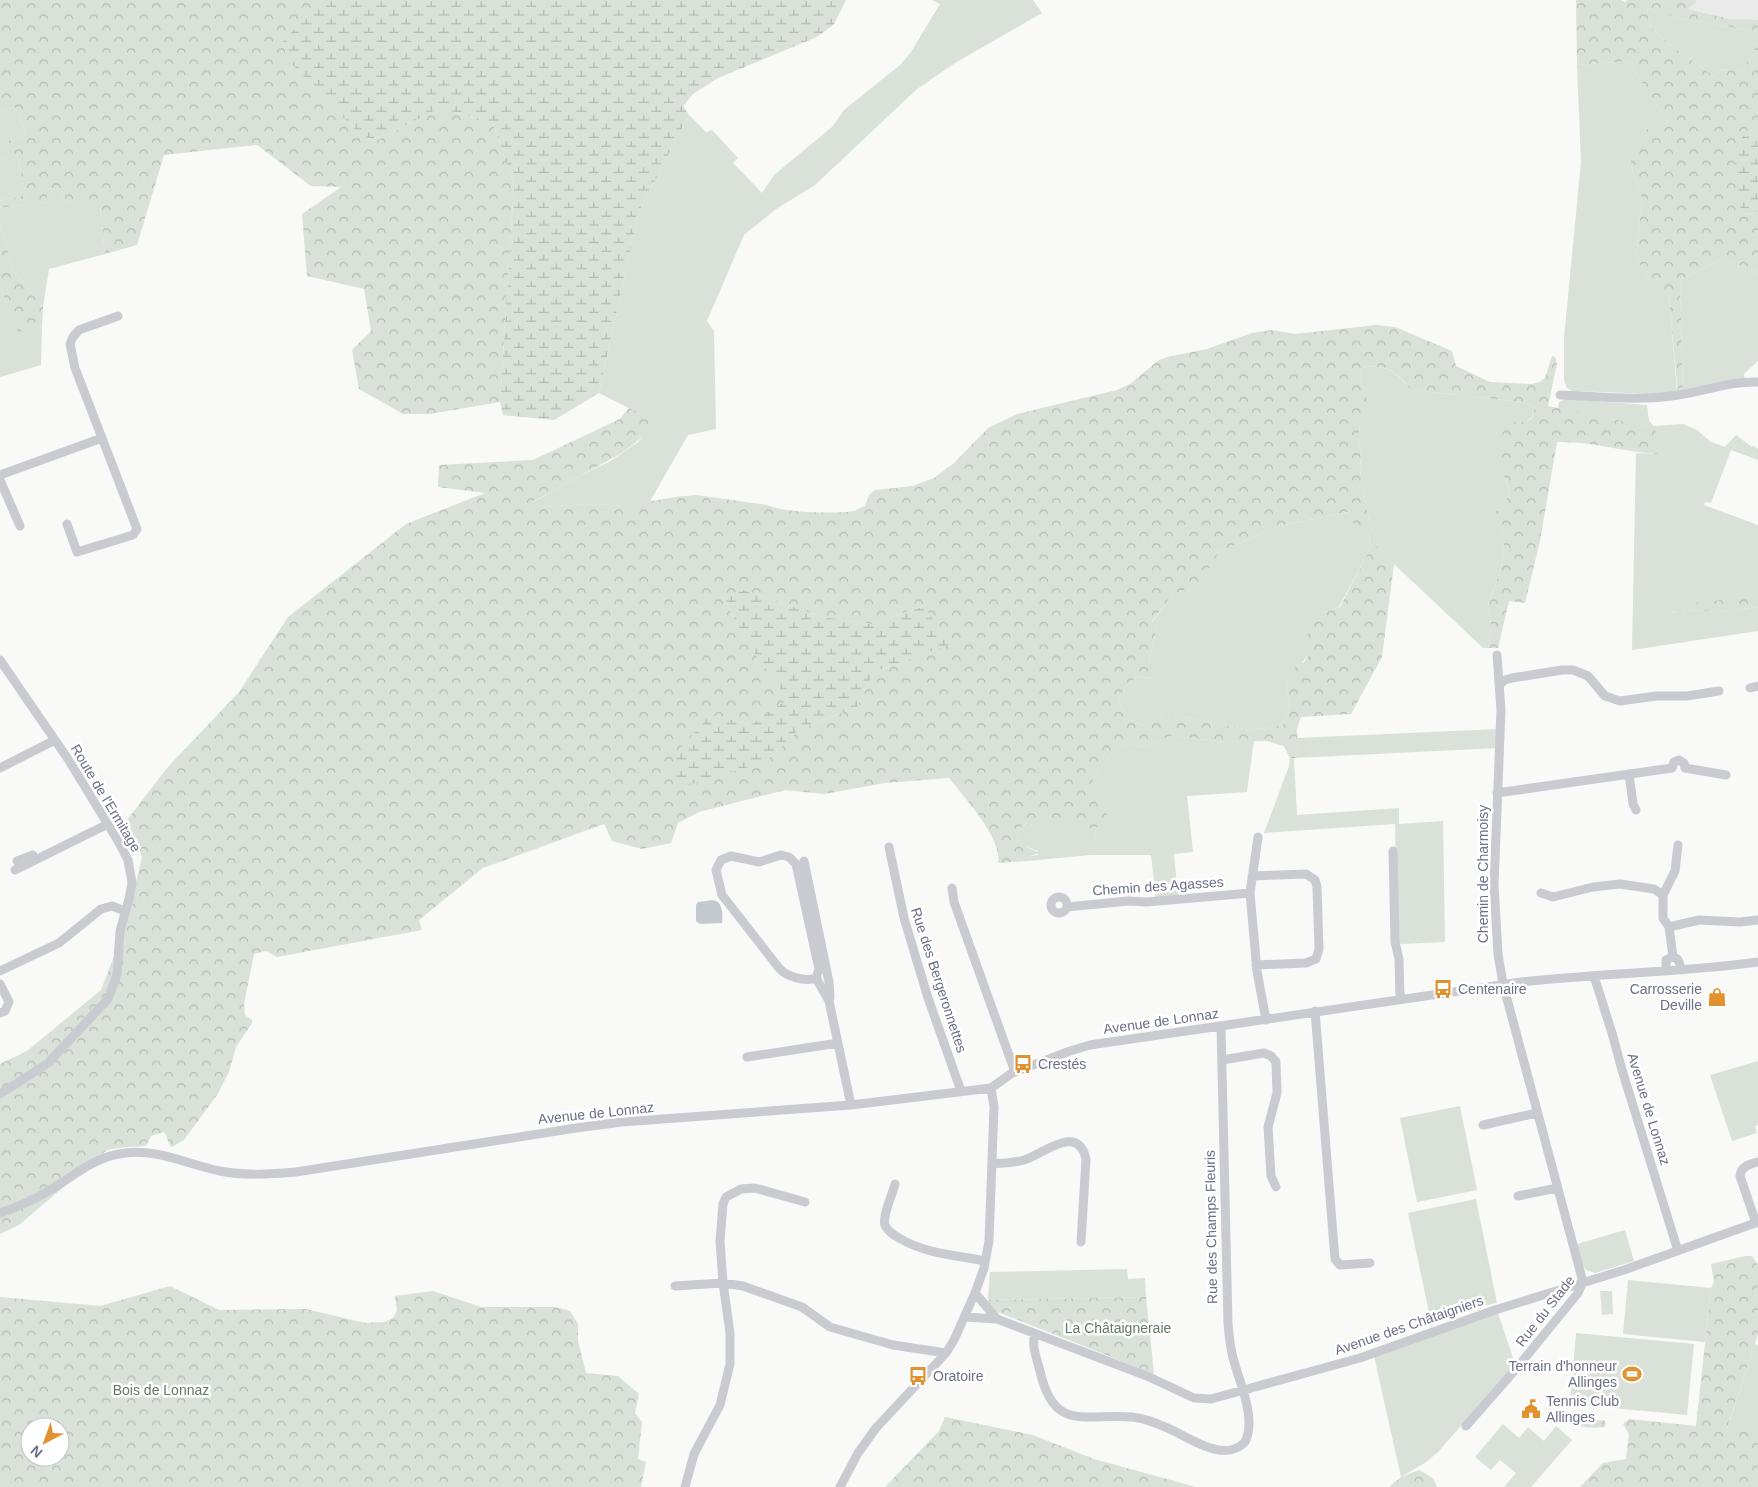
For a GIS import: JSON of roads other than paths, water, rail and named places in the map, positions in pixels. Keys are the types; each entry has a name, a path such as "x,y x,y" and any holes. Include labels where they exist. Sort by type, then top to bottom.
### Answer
{"street":[{"path":"67,524 77,552 134,535 137,529 75,368 70,344 72,336 79,330 118,316"},
{"path":"1560,395 1663,397 1727,384 1758,382"},
{"path":"0,475 102,438"},
{"path":"0,480 20,526"},
{"name":"Chemin de Charmoisy","path":"1497,655 1501,726 1494,892 1498,954 1503,984 1583,1282"},
{"name":"Route de l'Ermitage","path":"0,660 55,740 107,822 126,855 131,872 131,888 120,931 117,975 108,999 48,1063 0,1094"},
{"path":"1499,685 1505,680 1512,678 1567,670 1578,671 1588,676 1605,696 1620,701 1656,696 1687,696 1719,691"},
{"path":"0,768 55,740"},
{"name":"Chemin de Charmoisy","path":"1497,793 1672,768 1675,772 1679,773 1683,772 1685,768 1726,775"},
{"path":"1629,774 1633,804 1636,810"},
{"path":"16,866 107,822"},
{"path":"1258,838 1250,893 1256,965 1266,1020"},
{"path":"1678,845 1675,871 1664,895 1663,918 1669,927 1673,957 1679,961 1680,970"},
{"name":"Rue des Bergeronnettes","path":"889,847 904,918 928,998 961,1091"},
{"path":"1393,851 1395,945 1399,959 1400,999"},
{"path":"816,978 790,976 779,968 722,894 716,870 721,860 731,856 759,862 781,855 793,860 797,868 819,969 816,978 829,1001"},
{"path":"804,861 829,982 829,1001 851,1105"},
{"path":"1252,876 1306,874 1312,877 1317,887 1319,949 1316,959 1306,963 1256,965"},
{"path":"1541,893 1553,897 1593,886 1620,884 1654,889 1664,895"},
{"path":"952,888 954,902 1014,1072"},
{"name":"Chemin des Agasses","path":"1067,907 1250,893"},
{"path":"0,972 59,943 101,908 112,906 125,911"},
{"path":"1669,927 1699,920 1740,922 1758,920"},
{"path":"1666,971 1666,960 1673,957"},
{"name":"Avenue de Lonnaz","path":"0,1213 41,1196 95,1162 109,1156 125,1153 144,1152 162,1154 208,1168 237,1173 281,1173 622,1122 851,1105 991,1088 1014,1072 1084,1046 1503,984 1712,968 1758,962"},
{"name":"Avenue de Lonnaz","path":"1594,976 1678,1250"},
{"path":"0,984 10,1002 5,1011 0,1013"},
{"path":"1315,1011 1335,1259 1340,1265 1370,1263"},
{"name":"Rue des Champs Fleuris","path":"1221,1027 1228,1323 1232,1351 1243,1390"},
{"path":"747,1057 838,1043"},
{"path":"1222,1060 1264,1053 1271,1056 1276,1062 1276,1098 1269,1117 1268,1130 1271,1176 1276,1187"},
{"path":"840,1487 858,1453 876,1428 946,1353 954,1340 975,1293 985,1261 989,1233 994,1107 991,1088"},
{"path":"1483,1125 1538,1113"},
{"path":"992,1164 1023,1160 1065,1141 1074,1142 1081,1147 1085,1154 1086,1163 1080,1242"},
{"name":"Rue du Stade","path":"1466,1426 1516,1369 1578,1293 1583,1282 1757,1223 1740,1176 1746,1166 1758,1162"},
{"path":"896,1184 884,1217 884,1225 889,1232 909,1244 934,1253 985,1261"},
{"path":"685,1487 694,1454 720,1405 730,1364 730,1333 723,1283 720,1241 726,1197 741,1188 755,1188 805,1202"},
{"path":"1518,1196 1558,1188"},
{"name":"Avenue des Châtaigniers","path":"964,1317 997,1319 1158,1381 1194,1398 1211,1399 1360,1358 1495,1310 1583,1282"},
{"path":"675,1286 723,1283 743,1286 802,1307 830,1327 893,1345 946,1353"},
{"name":"Avenue des Châtaigniers","path":"975,1293 997,1319"},
{"path":"1035,1334 1034,1347 1047,1394 1060,1410 1073,1416 1087,1418 1139,1418 1180,1433 1207,1447 1230,1450 1242,1445 1248,1434 1247,1408 1243,1390"}],"place":[{"name":"Centenaire","path":"1443,989"},
{"name":"Carrosserie Deville","path":"1717,997"},
{"name":"Crestés","path":"1023,1064"},
{"name":"Terrain d'honneur Allinges","path":"1632,1374"},
{"name":"Oratoire","path":"918,1376"},
{"name":"Tennis Club Allinges","path":"1531,1409"}],"park label":[{"name":"La Châtaigneraie","path":"1118,1328"},
{"name":"Bois de Lonnaz","path":"161,1390"}]}
